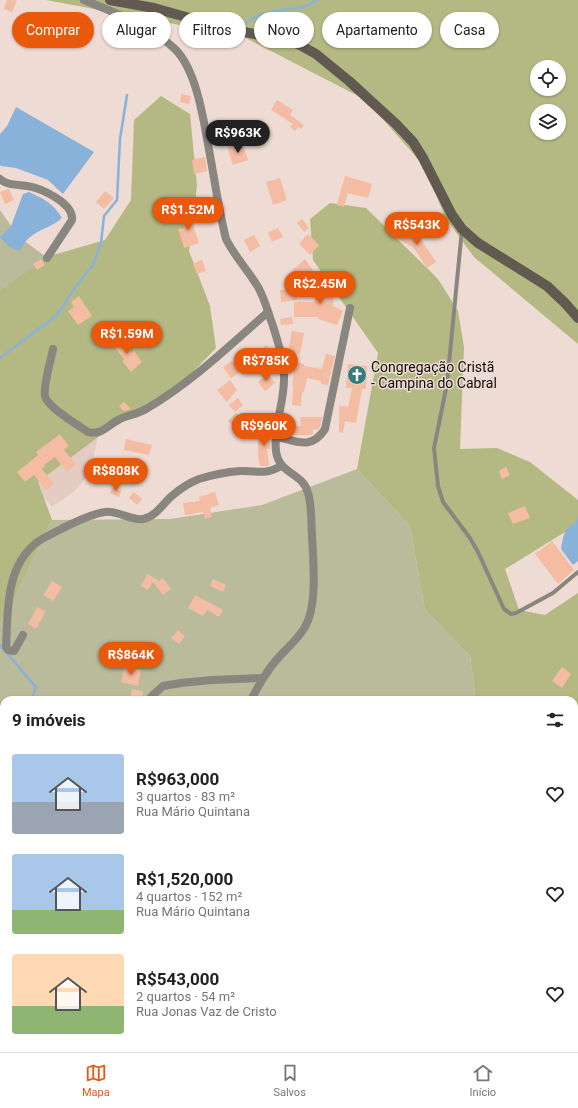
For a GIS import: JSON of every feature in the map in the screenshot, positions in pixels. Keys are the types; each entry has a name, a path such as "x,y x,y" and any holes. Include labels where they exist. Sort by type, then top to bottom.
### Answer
{"street":[{"path":"84,0 128,19 156,35 175,50 188,69 196,87 226,239 232,251 264,297 279,344 284,374 284,390 275,436 276,453 281,466 303,483 308,491 311,506 313,575 311,610 305,627 262,678 253,696"},
{"path":"110,0 154,8 225,28 279,39 298,44 316,54 349,81 396,124 413,142 423,158 452,215 462,229 478,243 547,286 556,293 578,318"},
{"path":"0,179 9,185 27,186 42,190 58,199 71,212 72,220 47,258"},
{"path":"275,436 303,443 313,441 320,437 325,429 350,308"},
{"path":"53,349 45,387 47,401 88,432 93,434 99,433 120,419 144,410 189,380 268,312"},
{"path":"23,635 14,651 8,650 6,647 8,603 12,584 16,570 25,555 47,536 82,519 106,511 141,519 148,518 154,514 172,495 186,485 199,479 225,472 237,471 264,473 281,466"},
{"path":"152,696 163,686 212,680 262,678"}],"lane":[{"path":"462,229 447,384 434,448 439,494 442,502 474,545 504,609 507,612 516,613 553,593 578,572"}],"shaded area":[{"path":"0,406 99,433 90,472 75,491 52,507 0,445"}],"green space":[{"path":"46,0 578,0 578,344 474,257 446,219 424,166 366,100 265,48 314,48 314,12 254,12 254,42 246,38 246,12 179,12 179,25 171,23 171,12 110,12"},
{"path":"161,96 190,114 197,186 189,251 210,306 216,348 181,384 125,417 38,482 52,520 11,605 0,623 0,290 46,257 105,240 131,200 134,120"},
{"path":"330,203 366,208 438,279 458,311 464,347 460,449 497,448 530,462 578,500 578,524 505,569 519,610 545,615 578,593 578,696 474,696 470,656 425,610 410,526 357,469 378,353 313,260 310,219"},
{"path":"0,210 19,237 46,257 0,290"},
{"path":"357,469 410,526 425,610 470,656 474,696 0,696 0,623 11,605 52,520 170,519 262,505"}],"water":[{"path":"16,107 94,152 63,194 48,180 16,168 0,165 0,134 7,126"},
{"path":"29,192 48,202 62,218 34,234 24,244 20,251 9,247 0,237 11,226 23,194"},
{"path":"578,513 578,561 573,565 561,549 565,533 569,527 577,521"}],"building":[{"path":"7,0 17,0 12,12 4,9"},
{"path":"181,94 191,96 189,104 180,102"},
{"path":"277,100 293,110 290,115 304,125 301,129 298,127 295,131 290,127 293,124 271,110"},
{"path":"242,142 248,160 233,165 227,147"},
{"path":"205,157 207,171 194,174 192,160"},
{"path":"345,176 372,184 368,198 348,193 344,207 337,205"},
{"path":"280,178 287,200 273,205 266,182"},
{"path":"9,189 14,200 5,204 0,192"},
{"path":"105,191 114,198 104,209 96,202"},
{"path":"194,212 197,221 192,222 199,243 184,248 178,229 184,228 180,217"},
{"path":"302,219 309,228 304,232 297,223"},
{"path":"405,225 414,230 413,234 422,241 436,262 427,268 414,248 398,239"},
{"path":"278,228 283,237 272,242 268,232"},
{"path":"308,234 319,245 310,255 299,244"},
{"path":"254,235 260,246 250,252 244,240"},
{"path":"41,259 45,265 37,270 33,264"},
{"path":"305,259 313,270 296,281 290,272"},
{"path":"202,260 206,271 197,274 193,264"},
{"path":"319,278 331,281 329,294 334,294 333,306 343,311 337,325 318,319 318,317 294,317 294,302 314,302"},
{"path":"296,289 297,300 281,302 280,290"},
{"path":"79,296 92,316 78,325 68,311 74,307 71,302"},
{"path":"292,317 293,324 281,325 280,319"},
{"path":"292,331 304,333 300,354 288,352"},
{"path":"119,337 132,353 134,351 142,362 131,372 122,361 124,359 111,343"},
{"path":"266,345 272,350 261,363 260,361 243,375 240,372 231,378 223,367 232,361 235,365 245,357 250,363"},
{"path":"326,354 335,356 328,385 321,384 321,381 307,378 304,392 302,392 301,406 292,405 292,386 295,362 304,364 304,366 322,369"},
{"path":"348,364 367,366 366,389 362,389 356,423 345,421 343,433 339,432 339,406 348,407 352,388 346,388"},
{"path":"268,374 275,383 265,391 258,382"},
{"path":"230,380 237,390 227,402 217,390"},
{"path":"238,398 243,405 235,412 229,405"},
{"path":"124,402 131,409 124,411 119,406"},
{"path":"236,413 245,422 237,430 228,421"},
{"path":"300,417 322,417 320,427 317,430 313,429 312,435 291,435 290,427 301,426"},
{"path":"258,430 271,430 270,449 267,449 268,466 260,466 258,457"},
{"path":"60,434 69,446 64,450 76,464 67,472 55,457 44,465 46,466 42,469 54,484 46,490 34,475 25,482 17,472 38,455 36,452"},
{"path":"126,439 152,445 149,455 124,450"},
{"path":"506,467 510,475 502,479 499,471"},
{"path":"113,488 121,491 119,497 110,493"},
{"path":"134,492 142,499 137,505 129,498"},
{"path":"215,492 219,505 210,508 212,517 205,519 203,512 185,515 183,503 200,501 199,497"},
{"path":"525,506 530,518 513,524 508,513"},
{"path":"552,541 574,570 558,584 535,554"},
{"path":"146,573 159,581 163,578 171,589 163,595 153,582 148,590 141,586 147,575"},
{"path":"213,579 226,585 223,592 210,586"},
{"path":"52,581 62,587 53,601 43,595"},
{"path":"195,595 223,610 219,617 207,610 203,616 188,608"},
{"path":"37,607 46,611 36,629 28,624"},
{"path":"178,630 185,636 179,644 171,638"},
{"path":"125,666 141,670 138,686 121,682"},
{"path":"562,667 571,674 562,688 552,681"},
{"path":"132,689 143,691 142,696 131,696"}],"waterway":[{"path":"246,22 264,14 275,11 307,6 316,0"},
{"path":"0,358 57,315 76,286 93,265 101,243 104,216 117,200 120,139 127,95"},
{"path":"0,645 36,687 33,696"}],"place":[{"name":"Congregação Cristã - Campina do Cabral","path":"357,375"}]}
